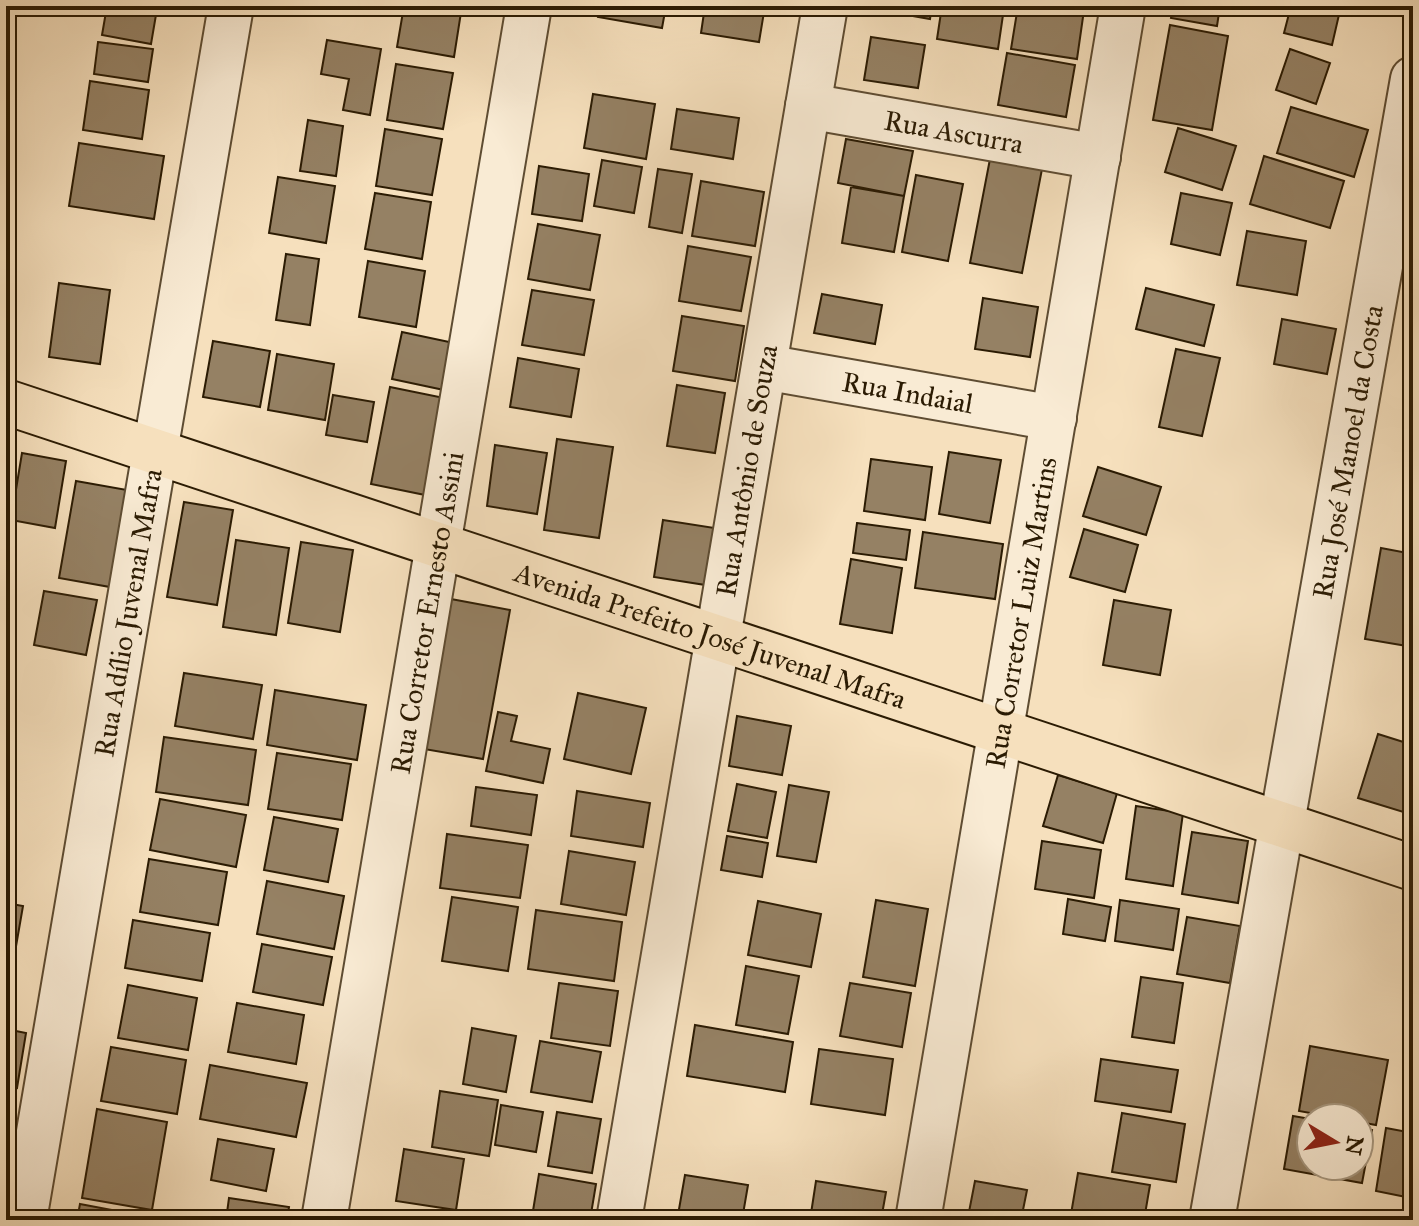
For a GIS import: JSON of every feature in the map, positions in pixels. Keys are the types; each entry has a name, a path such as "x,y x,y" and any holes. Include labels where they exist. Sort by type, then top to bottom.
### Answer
{"main road":[{"name":"Avenida Prefeito José Juvenal Mafra","path":"6,402 1413,868"}],"street":[{"name":"Rua Adílio Juvenal Mafra","path":"24,1220 231,6"},
{"name":"Rua Corretor Ernesto Assini","path":"324,1220 529,6"},
{"name":"Rua Antônio de Souza","path":"619,1220 825,6"},
{"name":"Rua Corretor Luiz Martins","path":"918,1220 1123,6"},
{"name":"Rua José Manoel da Costa","path":"1212,1220 1413,79"},
{"name":"Rua Ascurra","path":"808,106 1098,157"},
{"name":"Rua Indaial","path":"764,367 1054,418"}],"building":[{"path":"107,6 157,9 151,44 102,35"},
{"path":"404,6 462,6 454,57 397,47"},
{"path":"600,6 666,6 662,28 598,17"},
{"path":"705,6 765,6 759,42 701,33"},
{"path":"902,6 932,6 930,19 901,14"},
{"path":"942,6 1003,15 998,49 937,39"},
{"path":"1018,6 1058,6 1084,10 1077,59 1011,49"},
{"path":"1173,6 1220,6 1217,26 1171,18"},
{"path":"1291,6 1341,6 1332,45 1284,33"},
{"path":"1170,25 1228,36 1212,130 1153,120"},
{"path":"871,37 925,45 918,88 864,80"},
{"path":"327,40 381,49 370,115 343,110 349,79 321,74"},
{"path":"98,42 153,49 148,82 94,74"},
{"path":"1290,49 1330,63 1316,104 1276,90"},
{"path":"1007,53 1075,65 1066,117 998,105"},
{"path":"396,64 453,73 443,129 387,120"},
{"path":"90,81 149,90 142,139 83,130"},
{"path":"593,94 655,104 646,159 584,148"},
{"path":"1291,107 1368,130 1354,177 1277,153"},
{"path":"677,109 739,118 733,159 671,149"},
{"path":"308,120 343,126 336,176 300,171"},
{"path":"1178,128 1236,146 1222,190 1165,172"},
{"path":"385,129 442,139 432,195 376,186"},
{"path":"846,139 913,151 904,196 838,183"},
{"path":"79,143 164,156 154,219 69,206"},
{"path":"1264,156 1344,181 1330,228 1250,204"},
{"path":"990,159 1042,169 1022,273 970,263"},
{"path":"602,160 642,167 634,213 594,206"},
{"path":"539,166 589,174 582,221 532,214"},
{"path":"658,169 692,174 682,233 649,227"},
{"path":"916,175 963,184 948,261 902,252"},
{"path":"278,177 335,186 326,243 269,233"},
{"path":"701,181 764,192 755,246 692,236"},
{"path":"851,187 904,196 894,252 842,243"},
{"path":"375,193 431,202 422,259 365,249"},
{"path":"1181,193 1232,203 1220,255 1171,244"},
{"path":"538,224 600,235 590,290 528,279"},
{"path":"1247,231 1306,241 1297,295 1237,285"},
{"path":"688,246 751,257 741,311 679,301"},
{"path":"286,254 319,259 310,325 276,320"},
{"path":"368,261 425,271 416,327 359,317"},
{"path":"59,283 110,290 100,364 49,357"},
{"path":"1146,288 1214,305 1204,346 1136,329"},
{"path":"532,290 594,300 584,355 522,345"},
{"path":"822,294 882,305 875,344 814,333"},
{"path":"983,298 1038,307 1030,357 975,349"},
{"path":"682,316 744,326 735,381 673,371"},
{"path":"1282,319 1336,329 1327,374 1274,364"},
{"path":"402,332 454,343 444,390 392,379"},
{"path":"213,341 270,351 260,407 203,397"},
{"path":"1176,349 1220,358 1202,436 1159,427"},
{"path":"277,354 334,364 325,420 268,410"},
{"path":"518,358 579,369 571,417 510,407"},
{"path":"677,385 725,393 715,453 667,446"},
{"path":"390,387 449,399 430,496 371,484"},
{"path":"1413,390 1413,437 1404,435"},
{"path":"333,395 374,402 367,442 326,435"},
{"path":"557,439 613,447 599,538 544,530"},
{"path":"495,445 547,453 537,514 487,506"},
{"path":"949,452 1001,460 990,523 939,514"},
{"path":"22,453 66,461 55,528 11,520"},
{"path":"871,459 932,467 925,520 864,511"},
{"path":"1098,467 1161,487 1146,535 1083,516"},
{"path":"76,481 127,490 110,587 59,578"},
{"path":"184,502 233,510 217,605 167,597"},
{"path":"663,520 721,529 712,586 654,577"},
{"path":"857,523 910,530 906,560 853,553"},
{"path":"1084,529 1138,545 1125,592 1070,577"},
{"path":"923,532 1003,544 995,599 915,588"},
{"path":"236,540 289,548 276,635 223,627"},
{"path":"301,542 353,550 340,632 288,623"},
{"path":"1381,548 1413,554 1413,647 1365,639"},
{"path":"851,559 902,568 892,633 840,624"},
{"path":"44,591 97,600 86,655 34,645"},
{"path":"451,599 510,610 483,759 424,749"},
{"path":"1114,600 1171,610 1160,675 1103,665"},
{"path":"184,673 262,685 253,739 175,726"},
{"path":"275,690 366,705 357,760 267,745"},
{"path":"578,693 646,708 631,774 564,759"},
{"path":"498,712 517,716 511,741 550,749 543,783 486,771"},
{"path":"737,716 791,726 782,775 729,766"},
{"path":"1378,734 1413,745 1413,815 1358,798"},
{"path":"164,737 256,750 248,805 156,792"},
{"path":"277,753 351,764 342,820 268,809"},
{"path":"1058,775 1117,793 1103,843 1043,826"},
{"path":"737,784 776,792 767,838 728,831"},
{"path":"789,785 829,792 816,862 777,856"},
{"path":"476,787 537,795 531,835 471,826"},
{"path":"577,791 650,803 643,847 571,836"},
{"path":"160,799 246,815 236,867 150,850"},
{"path":"1136,806 1183,813 1173,886 1126,879"},
{"path":"274,817 338,829 328,882 264,870"},
{"path":"1192,832 1248,841 1238,903 1182,894"},
{"path":"447,834 528,845 520,898 440,888"},
{"path":"727,836 768,843 762,877 721,870"},
{"path":"1042,841 1101,850 1094,898 1035,889"},
{"path":"569,851 635,862 626,915 561,904"},
{"path":"149,859 227,872 218,925 140,912"},
{"path":"267,881 344,896 334,949 257,934"},
{"path":"452,897 518,907 508,971 442,961"},
{"path":"1068,899 1111,907 1105,941 1063,934"},
{"path":"876,900 928,909 915,986 863,977"},
{"path":"1120,900 1179,909 1173,950 1115,941"},
{"path":"758,901 821,914 811,967 748,955"},
{"path":"6,903 23,906 14,958 6,957"},
{"path":"536,910 622,922 614,981 528,969"},
{"path":"1187,917 1240,926 1230,983 1177,974"},
{"path":"133,920 210,933 202,981 125,968"},
{"path":"262,944 332,957 323,1005 253,992"},
{"path":"746,966 799,976 788,1034 736,1025"},
{"path":"1141,977 1183,983 1174,1043 1132,1037"},
{"path":"559,983 618,991 610,1046 551,1038"},
{"path":"850,983 911,993 902,1047 840,1036"},
{"path":"128,985 197,998 188,1050 118,1038"},
{"path":"237,1003 304,1015 296,1064 228,1052"},
{"path":"695,1025 793,1042 785,1092 687,1076"},
{"path":"472,1028 516,1036 506,1092 463,1084"},
{"path":"6,1029 26,1033 17,1088 6,1086"},
{"path":"540,1041 601,1052 592,1102 531,1092"},
{"path":"1310,1046 1388,1060 1376,1125 1375,1102 1301,1102"},
{"path":"111,1047 186,1060 177,1114 101,1101"},
{"path":"819,1049 893,1059 885,1115 811,1104"},
{"path":"1101,1059 1178,1070 1171,1112 1095,1101"},
{"path":"210,1065 307,1083 296,1137 200,1119"},
{"path":"1413,1073 1413,1124 1404,1122"},
{"path":"440,1091 498,1100 489,1156 432,1147"},
{"path":"6,1094 12,1095 6,1128"},
{"path":"501,1105 543,1112 536,1152 495,1145"},
{"path":"97,1109 167,1122 152,1210 82,1198"},
{"path":"557,1112 601,1119 592,1173 548,1166"},
{"path":"1122,1113 1185,1124 1176,1182 1112,1172"},
{"path":"1293,1116 1295,1116 1295,1171 1284,1169"},
{"path":"1386,1128 1413,1133 1411,1198 1376,1191"},
{"path":"218,1139 274,1149 266,1191 211,1180"},
{"path":"404,1149 464,1159 456,1210 396,1201"},
{"path":"1078,1173 1150,1185 1144,1220 1070,1220"},
{"path":"539,1174 596,1184 590,1220 532,1217"},
{"path":"685,1175 748,1185 742,1220 710,1220 678,1215"},
{"path":"816,1181 886,1192 881,1220 810,1220"},
{"path":"975,1181 1027,1190 1021,1220 968,1217"},
{"path":"229,1198 289,1207 287,1220 226,1220"},
{"path":"80,1204 149,1217 148,1220 77,1220"},
{"path":"392,1212 441,1220 391,1220"}]}
